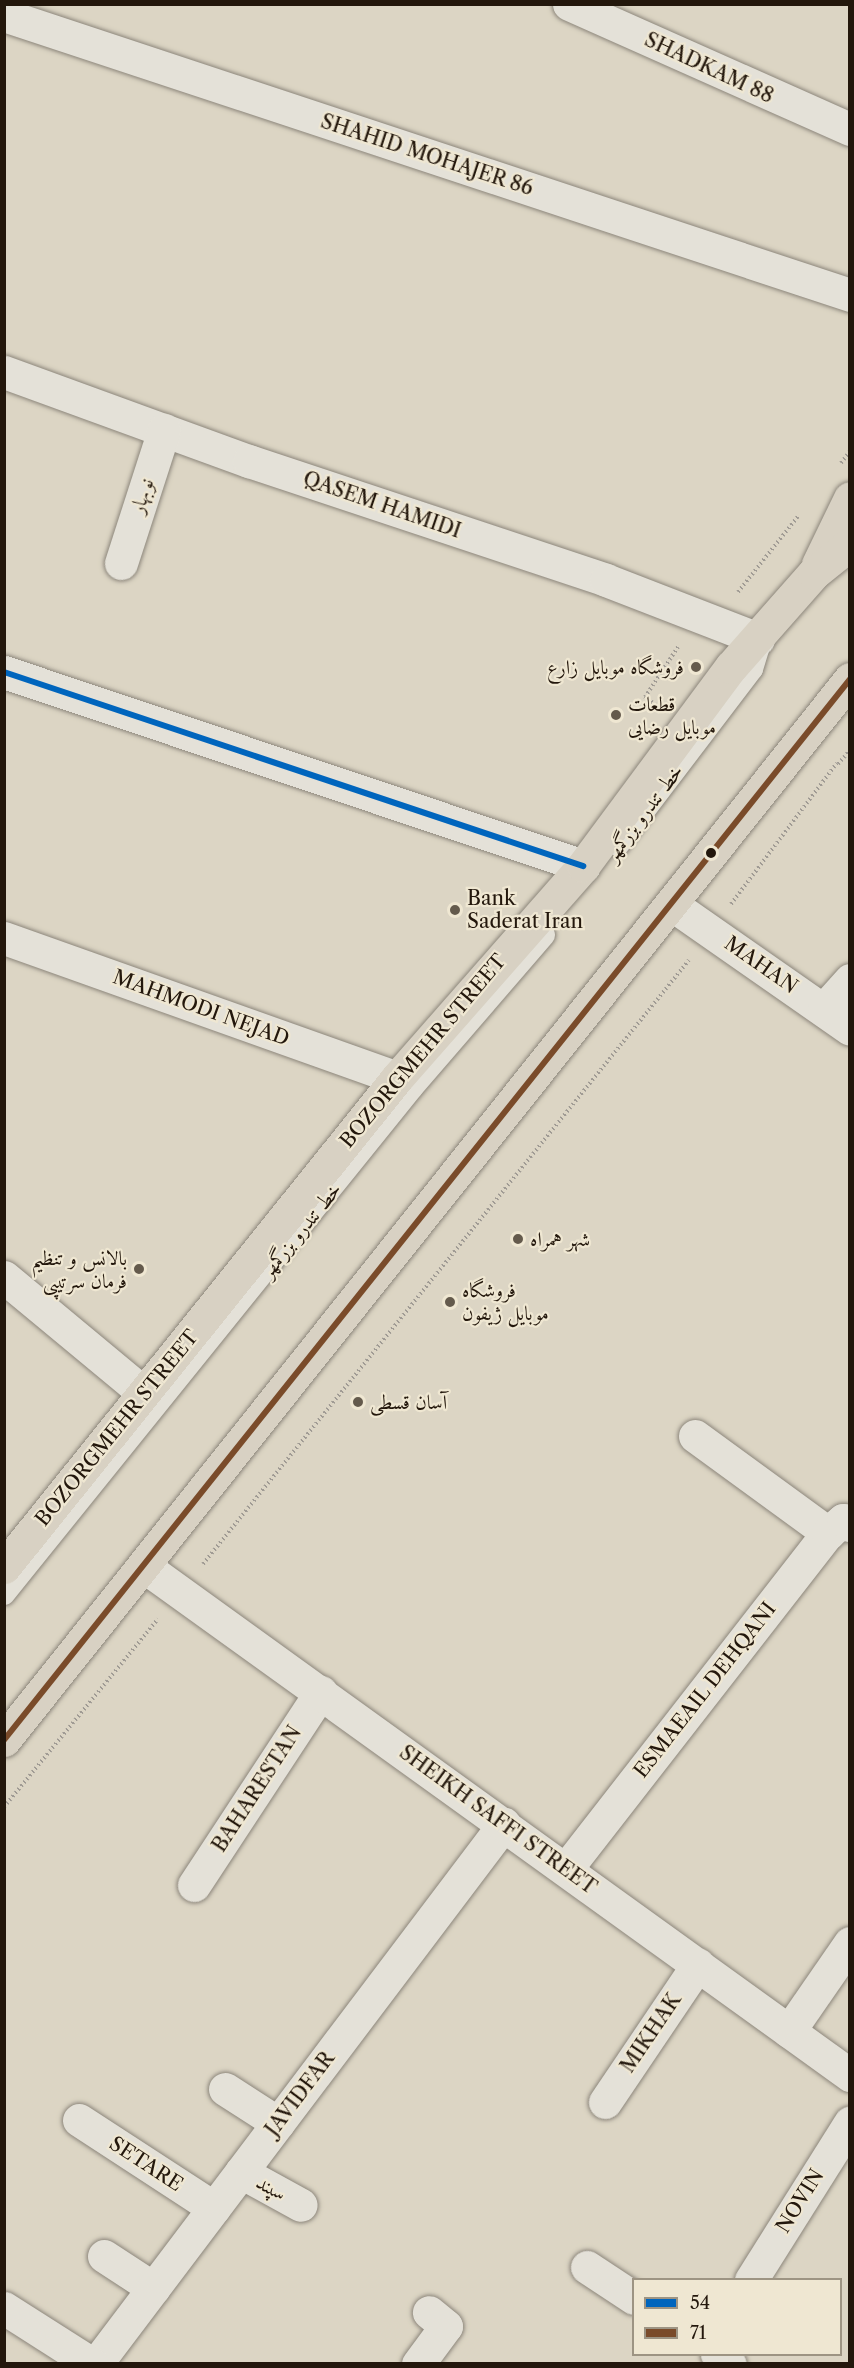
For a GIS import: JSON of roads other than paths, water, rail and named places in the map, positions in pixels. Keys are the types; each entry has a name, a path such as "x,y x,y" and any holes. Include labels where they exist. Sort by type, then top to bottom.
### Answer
{"main road":[{"path":"814,573 849,498"},
{"name":"BOZORGMEHR STREET","path":"4,1567 397,1078 583,866 730,667 761,636 814,573 849,544"},
{"path":"4,1740 145,1566 849,679"}],"street":[{"name":"SHADKAM 88","path":"569,4 849,129"},
{"name":"SHAHID MOHAJER 86","path":"4,15 849,295"},
{"name":"QASEM HAMIDI","path":"4,372 164,430 606,580 761,636"},
{"name":"نوبهار","path":"121,563 164,430"},
{"path":"4,672 583,866"},
{"name":"MAHAN","path":"671,904 824,1009 849,1029"},
{"name":"MAHMODI NEJAD","path":"4,938 397,1078"},
{"path":"824,1009 849,980"},
{"path":"4,1277 145,1394"},
{"path":"695,1436 839,1529"},
{"name":"ESMAEAIL DEHQANI","path":"566,1869 839,1529"},
{"name":"SHEIKH SAFFI STREET","path":"145,1566 849,2075"},
{"name":"BAHARESTAN","path":"194,1885 321,1692"},
{"name":"JAVIDFAR","path":"94,2364 504,1824"},
{"path":"789,2031 849,1942"},
{"name":"MIKHAK","path":"605,2102 698,1965"},
{"path":"225,2089 278,2123"},
{"name":"SETARE","path":"79,2120 214,2208"},
{"name":"NOVIN","path":"752,2278 849,2123"},
{"name":"سپند","path":"240,2172 301,2205"},
{"path":"104,2256 153,2288"},
{"path":"587,2267 632,2297"},
{"path":"4,2308 94,2364"},
{"path":"418,2364 446,2326 429,2312"}],"lane":[{"name":"خط تندرو بزرگمهر","path":"4,1594 412,1088 595,876 752,669 761,636"}],"place":[{"name":"فروشگاه موبایل زارع","path":"696,667"},
{"name":"قطعات موبایل رضایی","path":"616,715"},
{"name":"Bank Saderat Iran","path":"455,910"},
{"name":"شهر همراه","path":"518,1239"},
{"name":"بالانس و تنظیم فرمان سرتیپی","path":"139,1269"},
{"name":"فروشگاه موبایل ژیفون","path":"450,1302"},
{"name":"آسان قسطی","path":"358,1402"}]}
